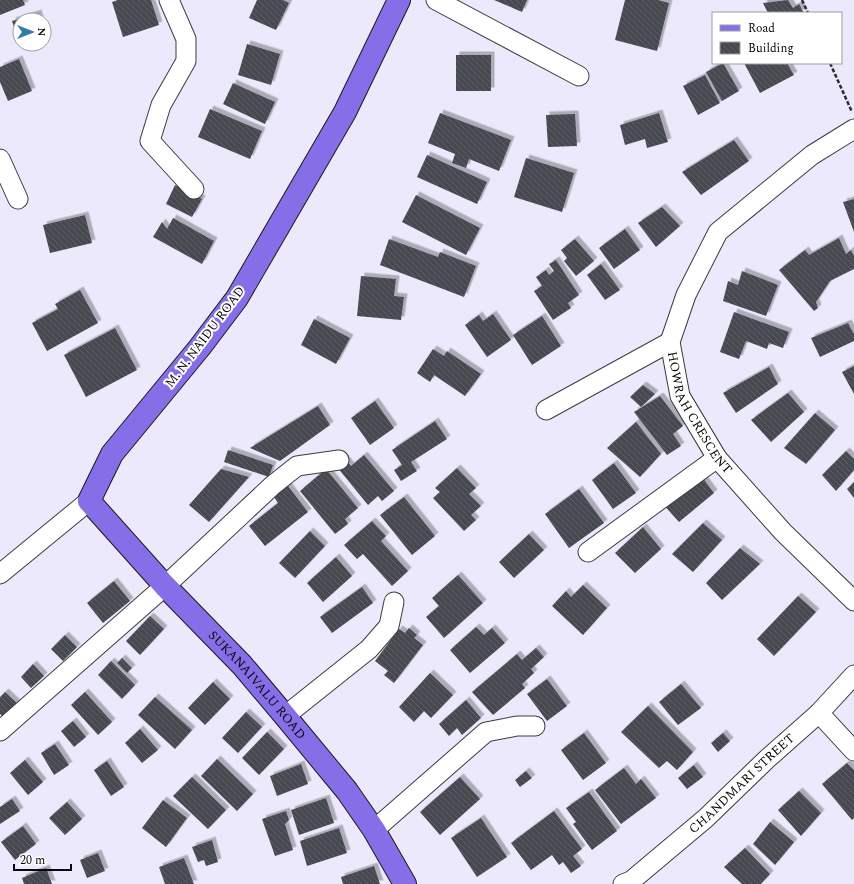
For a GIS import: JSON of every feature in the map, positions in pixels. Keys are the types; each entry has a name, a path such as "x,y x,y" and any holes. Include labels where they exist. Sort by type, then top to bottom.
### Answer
{"main road":[{"name":"M. N. NAIDU ROAD","path":"88,501 112,454 200,347 237,298 345,112 399,0"},
{"name":"SUKANAIVALU ROAD","path":"88,501 165,586 242,665 285,716 346,791 374,830 405,884"}],"street":[{"path":"168,0 186,39 186,61 161,105 150,141 194,189"},
{"path":"436,0 579,76"},
{"name":"HOWRAH CRESCENT","path":"854,130 812,155 718,232 686,295 670,342 680,396 717,458 783,532 854,601"},
{"path":"0,159 18,199"},
{"path":"546,410 670,342"},
{"path":"588,552 717,458"},
{"path":"0,731 165,586 273,484 297,466 339,460"},
{"name":"M. N. NAIDU ROAD","path":"0,574 88,501"},
{"path":"285,716 369,649 389,626 394,602"},
{"name":"CHANDMARI STREET","path":"623,884 631,881 706,818 767,759 819,713 854,675"},
{"path":"819,713 854,751"},
{"path":"374,830 486,732 517,726 535,726"}],"path":[{"path":"802,0 808,12"},
{"path":"830,64 854,118"}],"building":[{"path":"0,0 23,0 25,5 0,15"},
{"path":"118,0 151,0 159,25 123,37 112,2"},
{"path":"257,0 283,0 289,3 276,30 249,18"},
{"path":"494,0 527,0 522,12"},
{"path":"625,0 658,0 669,3 657,51 615,40"},
{"path":"788,0 793,8 799,4 803,12 768,12 763,3"},
{"path":"247,44 280,54 271,85 238,75"},
{"path":"456,55 491,55 491,91 456,91"},
{"path":"19,59 32,91 8,101 0,82 0,67"},
{"path":"724,64 739,91 722,101 706,72"},
{"path":"745,64 788,64 794,75 760,93"},
{"path":"705,75 720,103 698,115 683,86"},
{"path":"233,83 275,102 265,124 223,104"},
{"path":"210,109 262,131 250,159 198,137"},
{"path":"440,113 511,140 499,171 469,159 466,168 452,163 455,154 428,143"},
{"path":"659,113 668,142 647,148 645,139 625,145 620,125"},
{"path":"575,114 577,146 548,147 546,115"},
{"path":"734,140 749,161 701,195 682,172"},
{"path":"427,155 487,182 477,204 417,177"},
{"path":"526,158 574,173 562,212 514,197"},
{"path":"175,185 202,199 192,217 166,204"},
{"path":"416,195 480,228 466,255 402,222"},
{"path":"854,199 854,232 843,202"},
{"path":"662,207 680,226 656,247 638,223"},
{"path":"85,215 92,243 50,253 43,225"},
{"path":"173,218 214,241 202,264 153,237 162,222 167,229"},
{"path":"625,229 640,250 614,269 599,248"},
{"path":"839,238 846,254 851,250 854,256 854,269 830,281 816,302 818,308 814,311 779,270 805,250 809,255"},
{"path":"389,239 438,257 440,252 476,266 464,297 380,265"},
{"path":"575,239 594,261 576,276 564,261 567,258 561,250"},
{"path":"556,260 579,295 568,303 571,308 553,320 534,291 542,286 536,277 546,270 549,275 554,271 549,264"},
{"path":"601,264 620,290 605,300 587,275"},
{"path":"742,271 778,285 766,316 723,301 728,281 738,285"},
{"path":"361,276 396,279 394,296 404,297 401,320 357,316"},
{"path":"80,290 98,323 47,351 32,323 58,309 55,304"},
{"path":"734,312 789,332 783,348 769,343 767,349 746,341 739,359 720,352"},
{"path":"493,314 511,340 487,357 465,325 479,315 483,321"},
{"path":"542,316 561,346 532,365 513,335"},
{"path":"314,319 350,338 336,364 301,345"},
{"path":"848,323 854,334 854,341 820,357 811,338"},
{"path":"115,328 137,370 86,397 64,355"},
{"path":"433,349 444,356 447,351 481,374 465,396 434,375 430,382 417,373"},
{"path":"854,366 854,394 842,372"},
{"path":"769,367 778,384 736,413 723,393"},
{"path":"643,385 655,394 641,407 630,397"},
{"path":"788,393 804,412 771,442 751,420"},
{"path":"660,396 683,426 673,434 681,446 667,455 634,412"},
{"path":"375,401 394,428 370,445 351,418"},
{"path":"318,406 330,425 280,461 250,448"},
{"path":"815,413 835,430 806,464 784,448"},
{"path":"435,421 447,439 411,462 417,471 401,481 394,470 402,465 392,450"},
{"path":"636,422 661,454 640,477 607,448"},
{"path":"228,450 273,465 269,477 224,462"},
{"path":"846,451 854,459 854,470 836,491 822,475"},
{"path":"364,455 394,491 382,501 378,496 368,505 337,467 346,460 351,466"},
{"path":"614,463 636,493 613,509 592,480"},
{"path":"457,468 476,488 469,494 481,506 471,515 476,520 464,531 433,498 440,492 435,488"},
{"path":"221,469 249,477 209,522 189,505"},
{"path":"326,469 358,508 345,519 348,524 335,534 300,491"},
{"path":"699,473 714,493 679,522 662,503"},
{"path":"854,482 854,498 847,489"},
{"path":"288,486 308,512 265,546 249,526 278,503 274,497"},
{"path":"579,489 604,523 569,548 545,514"},
{"path":"404,497 435,536 412,555 380,515"},
{"path":"372,521 386,536 381,541 408,571 392,586 363,554 357,559 344,545"},
{"path":"703,523 722,540 693,572 672,554"},
{"path":"643,527 661,549 635,573 615,553"},
{"path":"310,531 325,546 295,578 279,563"},
{"path":"529,534 544,550 514,578 499,562"},
{"path":"740,548 760,564 722,600 706,583"},
{"path":"336,557 352,576 323,602 307,583"},
{"path":"458,575 483,603 444,638 426,617 439,606 432,598"},
{"path":"114,581 130,601 103,623 87,603"},
{"path":"583,585 607,608 583,635 552,606 566,591 571,597"},
{"path":"362,587 373,603 332,633 320,617"},
{"path":"798,596 816,612 774,656 757,639"},
{"path":"150,616 164,629 140,655 126,641"},
{"path":"476,627 484,635 492,628 505,643 470,673 450,650"},
{"path":"409,628 417,635 414,638 423,645 394,683 384,675 388,671 375,661 399,629 405,633"},
{"path":"65,635 77,647 63,661 51,649"},
{"path":"536,648 544,657 531,669 534,673 522,684 525,688 493,715 472,692 517,654 522,660"},
{"path":"122,658 132,668 127,673 117,663"},
{"path":"111,661 135,685 122,699 98,675"},
{"path":"33,664 44,676 31,688 21,677"},
{"path":"430,673 453,695 431,718 424,711 414,722 399,707"},
{"path":"547,679 567,706 547,721 527,694"},
{"path":"213,682 230,699 205,725 188,708"},
{"path":"681,684 701,708 678,725 659,702"},
{"path":"5,692 19,705 5,719 0,714 0,697"},
{"path":"85,692 112,722 98,735 71,705"},
{"path":"155,697 192,730 175,749 138,715"},
{"path":"466,700 481,718 462,735 457,728 449,736 439,724"},
{"path":"648,706 693,752 677,770 667,761 659,768 621,732"},
{"path":"246,712 262,727 238,753 222,738"},
{"path":"73,721 86,737 74,747 61,731"},
{"path":"140,729 158,750 142,763 125,743"},
{"path":"267,732 284,749 259,775 242,758"},
{"path":"584,733 606,763 583,780 561,750"},
{"path":"723,733 730,741 718,752 711,743"},
{"path":"55,744 69,765 54,775 41,753"},
{"path":"217,759 253,794 237,811 201,776"},
{"path":"25,760 43,782 28,795 10,773"},
{"path":"107,761 124,787 111,796 94,770"},
{"path":"847,763 854,770 854,818 852,820 822,784"},
{"path":"301,764 308,784 277,796 270,776"},
{"path":"694,765 703,777 687,789 678,778"},
{"path":"624,768 636,784 641,779 656,798 621,824 595,790"},
{"path":"526,771 532,778 520,787 515,780"},
{"path":"192,777 226,810 208,829 173,796"},
{"path":"460,777 480,799 440,835 420,812"},
{"path":"799,791 821,813 801,836 778,810"},
{"path":"589,792 617,831 592,850 573,824 576,822 566,808"},
{"path":"326,798 334,823 299,835 291,810"},
{"path":"12,799 20,811 0,824 0,807"},
{"path":"163,800 187,818 166,847 142,828"},
{"path":"67,802 82,819 65,835 49,818"},
{"path":"286,811 289,820 285,824 293,850 275,856 262,819"},
{"path":"554,811 582,849 573,856 581,866 571,873 563,862 559,865 552,855 531,870 511,843"},
{"path":"481,818 507,857 477,877 451,838"},
{"path":"770,822 794,842 775,865 753,844"},
{"path":"23,826 36,844 15,860 1,842"},
{"path":"339,828 347,853 307,866 300,841"},
{"path":"212,840 218,862 206,866 204,860 198,862 192,847"},
{"path":"745,848 770,874 761,884 742,884 724,867"},
{"path":"98,853 105,871 87,878 80,860"},
{"path":"184,858 194,884 165,884 159,867"},
{"path":"374,866 380,884 343,884 341,877"},
{"path":"46,868 52,884 24,884 22,878"}]}
